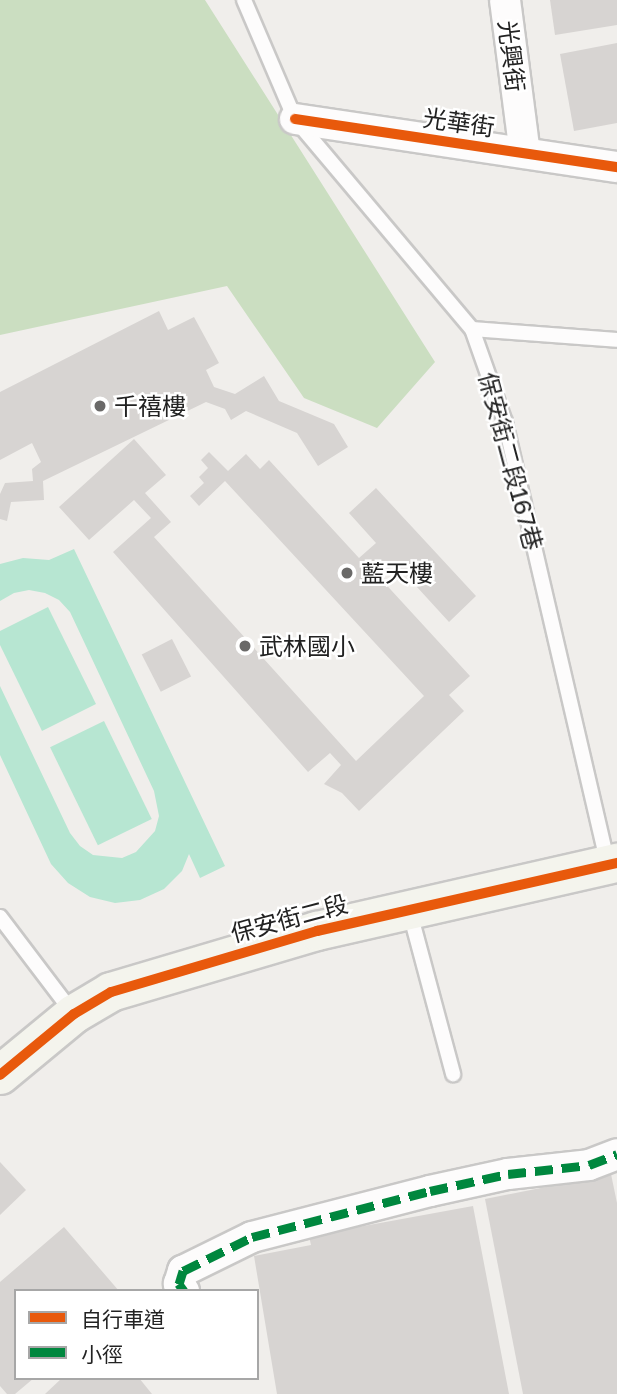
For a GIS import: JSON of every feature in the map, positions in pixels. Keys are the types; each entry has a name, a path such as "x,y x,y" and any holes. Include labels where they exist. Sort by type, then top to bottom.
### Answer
{"street":[{"name":"光興街","path":"505,0 525,153"},
{"name":"光華街","path":"295,119 617,167"},
{"name":"保安街二段","path":"0,1075 74,1014 111,992 164,974 317,931 613,864"},
{"path":"183,1289 179,1284 183,1271 253,1237 430,1191 508,1174 589,1165 617,1154"}],"lane":[{"name":"保安街二段167巷","path":"244,0 295,119 472,328 506,422 613,864"},
{"path":"472,328 617,340"},
{"path":"409,910 453,1074"},
{"path":"0,917 74,1014"}],"green space":[{"path":"0,0 205,0 435,362 377,428 304,398 227,286 0,335"},
{"path":"74,549 225,866 200,878 189,854 182,871 164,889 140,900 115,903 90,897 68,883 51,864 0,755 0,686 70,833 80,846 93,855 122,858 136,852 155,831 159,816 154,791 70,612 59,600 45,593 29,590 14,593 0,601 0,564 23,558 49,560"},
{"path":"48,607 96,704 42,731 0,645 0,631"},
{"path":"104,721 152,819 98,845 50,747"}],"building":[{"path":"550,0 617,0 617,25 555,35"},
{"path":"617,43 617,123 574,131 560,54"},
{"name":"千禧樓","path":"159,311 168,330 194,317 219,363 206,370 214,387 235,394 264,376 279,401 334,424 348,447 318,466 297,433 246,411 231,420 225,409 206,402 43,481 44,500 11,502 7,521 0,519 0,494 5,483 33,481 32,469 41,462 32,443 0,460 0,392"},
{"path":"134,439 166,475 145,493 171,522 154,537 356,761 424,696 225,481 199,506 190,496 204,483 199,477 208,468 201,460 209,452 228,471 246,454 260,469 269,460 359,558 376,543 349,513 376,488 476,596 449,622 395,563 380,578 470,676 449,695 464,711 359,811 342,793 324,784 341,765 330,753 308,772 113,552 151,518 134,500 89,540 59,507"},
{"path":"172,639 191,676 161,692 142,654"},
{"path":"0,1162 26,1190 0,1215"},
{"path":"611,1174 617,1203 617,1394 523,1394 485,1199"},
{"path":"473,1206 509,1394 277,1394 254,1256 311,1245 309,1236"},
{"path":"64,1227 117,1289 14,1289 14,1380 32,1380 15,1394 7,1394 0,1386 0,1282"},
{"path":"60,1380 141,1380 152,1394 45,1394"}],"marked path":[{"path":"183,1289 179,1284 183,1271 252,1237 430,1191 508,1174 589,1165 617,1154"}],"cycle path":[{"path":"295,119 617,167"},
{"path":"0,1075 74,1014 111,992 317,931 617,863"}],"place":[{"name":"千禧樓","path":"100,406"},
{"name":"藍天樓","path":"347,573"},
{"name":"武林國小","path":"245,646"}]}
